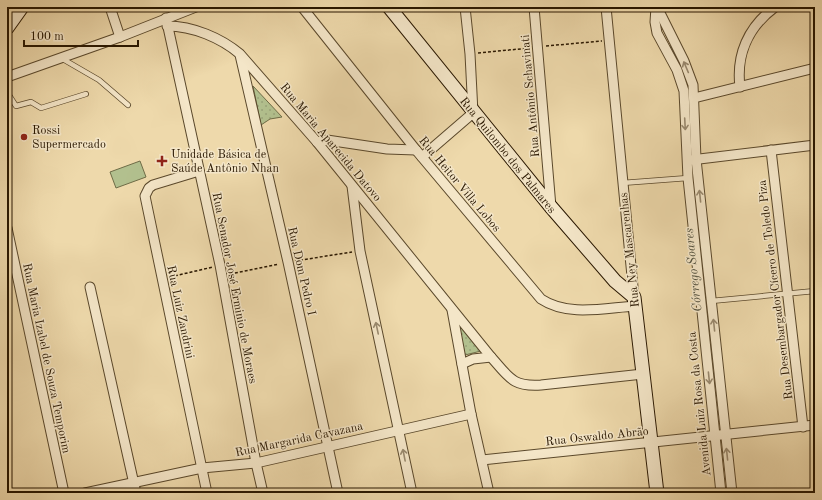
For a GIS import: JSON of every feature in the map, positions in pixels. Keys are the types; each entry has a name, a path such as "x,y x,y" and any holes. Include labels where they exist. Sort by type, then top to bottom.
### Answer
{"street":[{"path":"7,28 22,7"},
{"path":"110,7 120,37"},
{"path":"7,77 167,22 196,7"},
{"name":"Rua Heitor Villa Lobos","path":"302,7 419,154 541,299 550,305 570,310 634,302"},
{"name":"Rua Quilombo dos Palmares","path":"389,7 473,113 551,207 634,302"},
{"path":"317,142 327,140 419,154 473,113 470,54 465,7"},
{"name":"Rua Antônio Schavinati","path":"534,7 551,207"},
{"name":"Rua Ney Mascarenhas","path":"606,7 634,302 656,493"},
{"path":"656,7 691,78 694,98 692,160 711,301 719,436 732,493"},
{"name":"Avenida Luiz Rosa da Costa","path":"656,7 655,22 657,33 678,70 684,91 692,160 688,178 719,436 721,493"},
{"path":"740,87 739,61 746,43 758,22 775,7"},
{"name":"Rua Maria Aparecida Datovo","path":"167,22 193,30 231,47 240,54 317,142 490,358 513,382 532,386 643,374"},
{"name":"Rua Senador José Erminio de Moraes","path":"167,22 220,265 256,463 263,493"},
{"name":"Rua Dom Pedro I","path":"240,54 288,262 338,493"},
{"path":"694,98 815,68"},
{"path":"692,160 815,146"},
{"name":"Rua Desembargador Cícero de Toledo Piza","path":"771,150 803,427"},
{"name":"Rua Luiz Zandrini","path":"199,170 153,185 149,188 145,196 207,493"},
{"path":"352,185 360,251 412,493"},
{"name":"Rua Maria Izabel de Souza Temporim","path":"7,228 64,493"},
{"path":"90,287 136,493"},
{"path":"452,310 471,414 489,493"},
{"path":"462,364 473,359 490,358"},
{"name":"Rua Margarida Cavazana","path":"85,493 202,468 256,463 399,429 471,414"},
{"name":"Rua Oswaldo Abrão","path":"482,460 815,425"}],"lane":[{"path":"60,58 99,80 128,105"},
{"path":"7,92 9,100 16,106 31,102 41,108 86,94"},
{"path":"622,183 688,178"},
{"path":"711,301 815,291"}],"path":[{"path":"222,275 288,262 360,251"},
{"path":"162,279 220,265"}],"green space":[{"path":"253,86 282,117 270,119 261,125"},
{"path":"140,161 146,177 116,188 110,172"},
{"path":"461,325 481,351 465,355 459,326"}],"waterway":[{"name":"Córrego Soares","path":"671,47 685,77 686,85"},
{"name":"Córrego Soares","path":"693,174 699,243"}],"place":[{"name":"Rossi Supermercado","path":"24,137"},
{"name":"Unidade Básica de Saúde Antônio Nhan","path":"162,161"}]}
